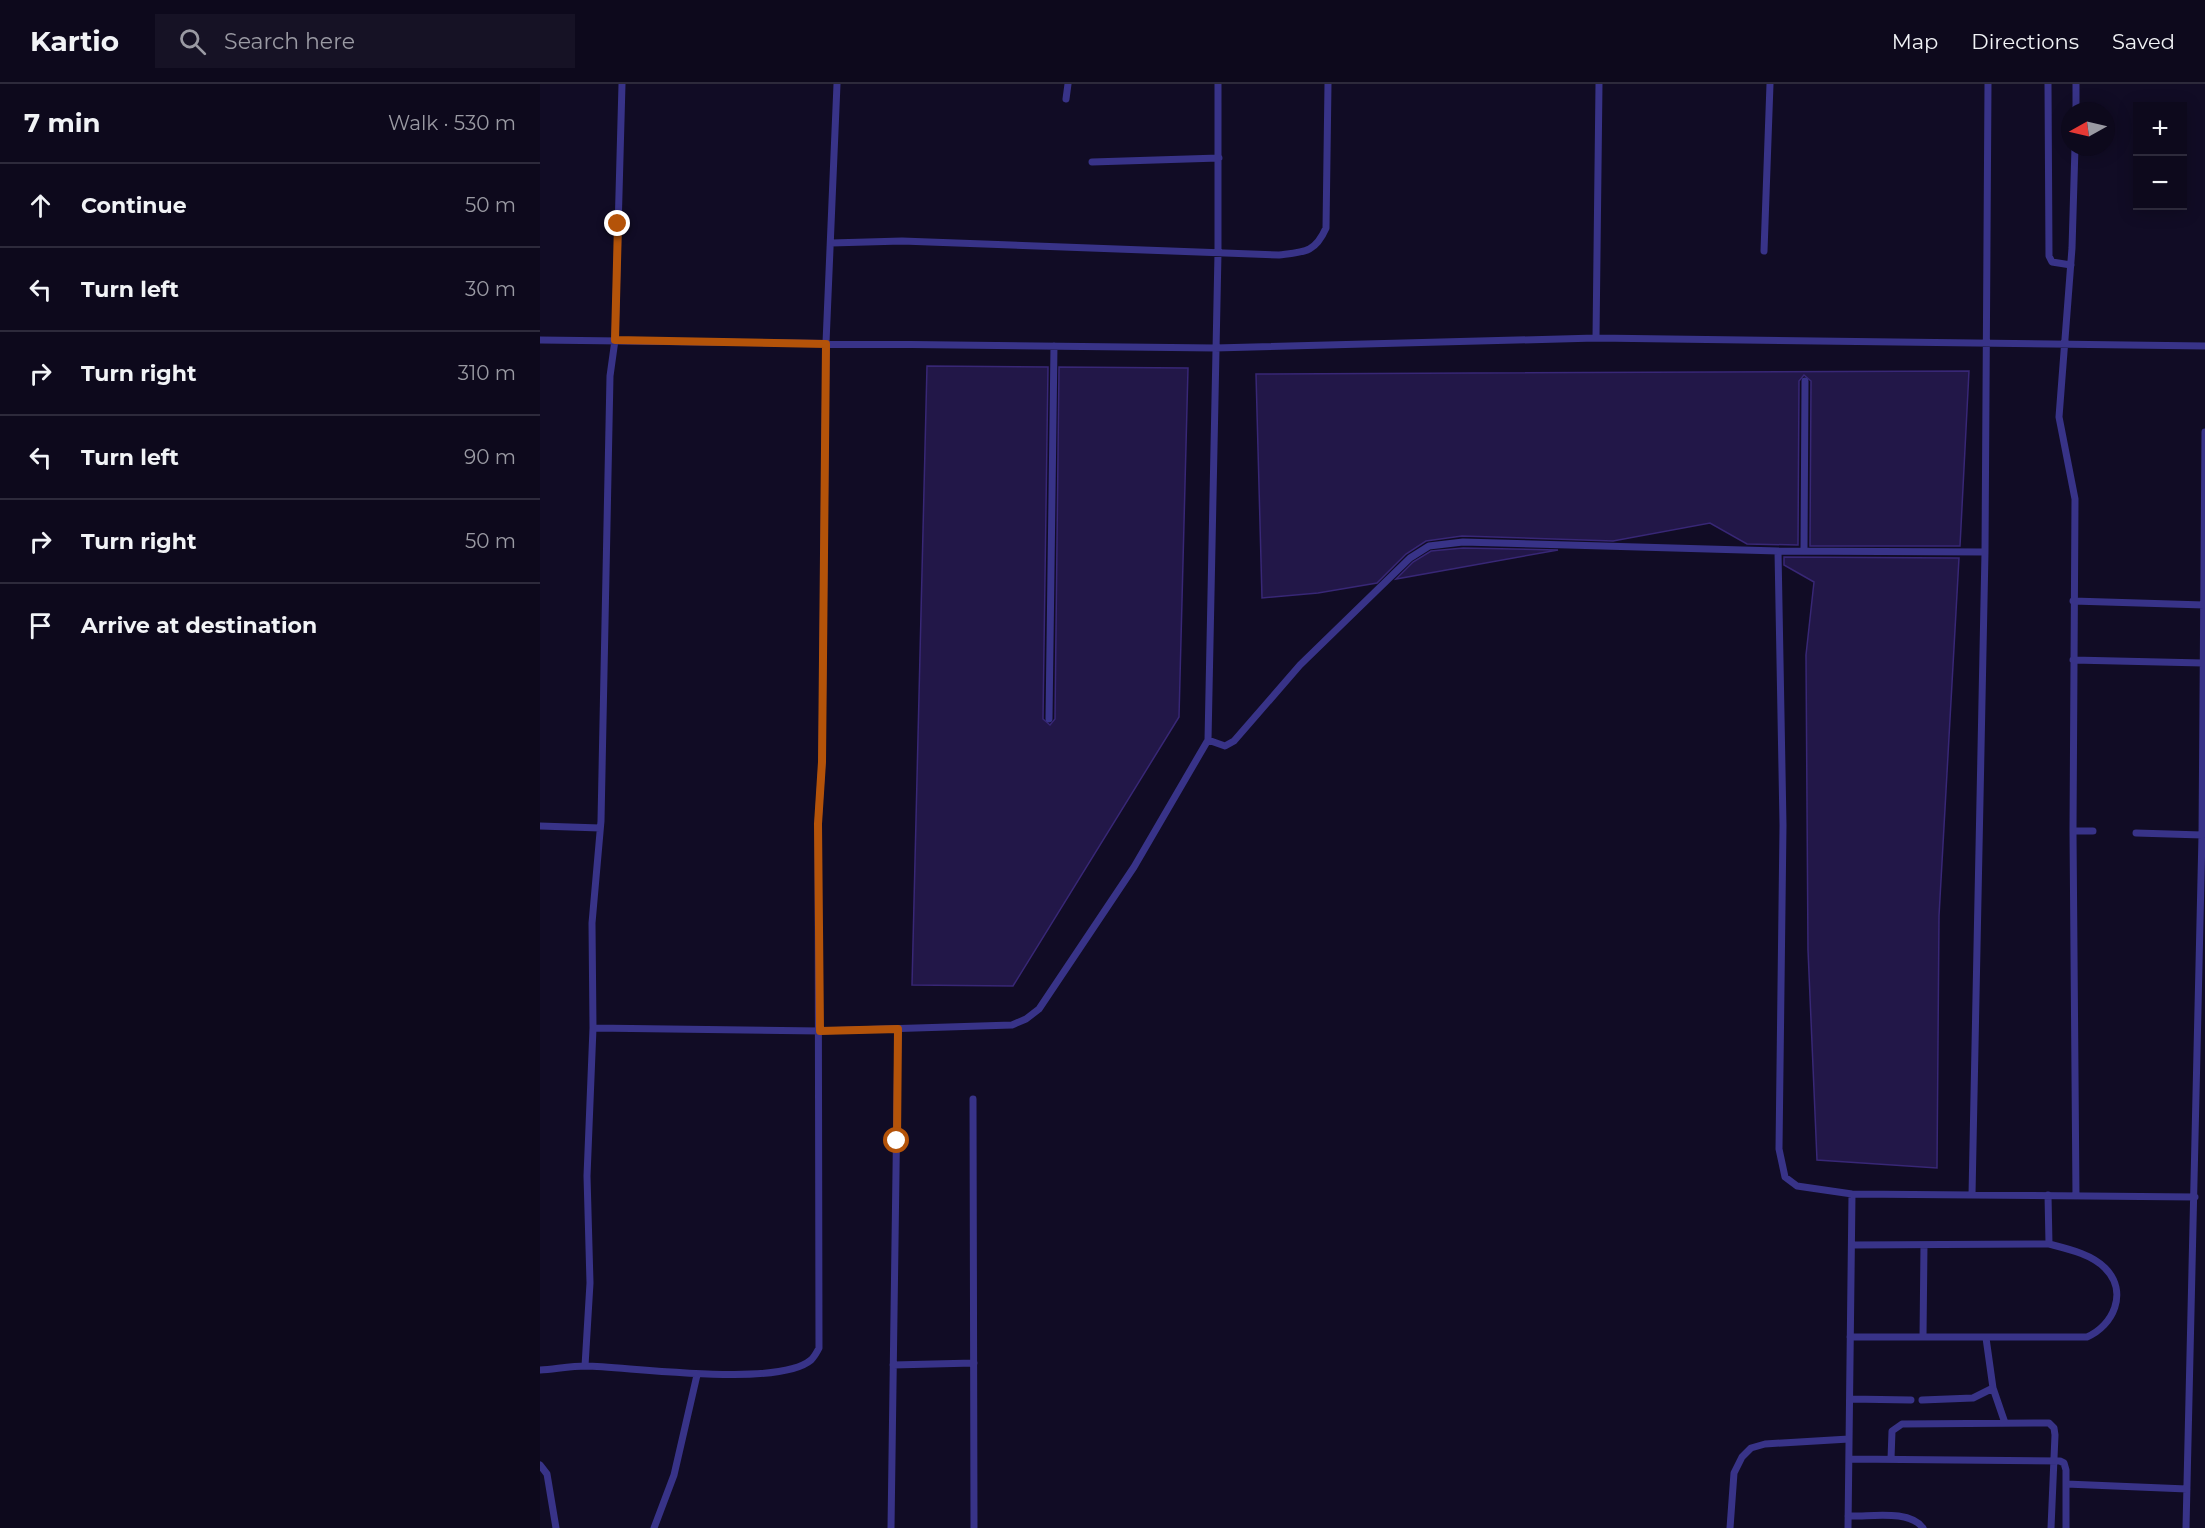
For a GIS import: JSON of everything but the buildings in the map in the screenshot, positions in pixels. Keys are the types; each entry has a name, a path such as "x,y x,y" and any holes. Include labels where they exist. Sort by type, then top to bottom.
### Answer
{"lane":[{"path":"585,1366 590,1283 587,1176 593,1028 592,923 600,828 610,375 615,340 622,84"},
{"path":"540,1370 585,1366 697,1375 773,1371 799,1366 811,1360 819,1348 818,824 822,762 826,344 837,84"},
{"path":"1066,99 1068,84"},
{"path":"593,1028 820,1031 1012,1024 1026,1019 1039,1010 1134,867 1208,740 1218,253 1218,84"},
{"path":"831,243 902,241 1218,253 1293,254 1306,251 1317,245 1322,238 1327,218 1328,84"},
{"path":"1596,338 1599,84"},
{"path":"1764,251 1770,84"},
{"path":"1972,1195 1985,552 1988,84"},
{"path":"2048,84 2049,256 2052,262 2071,265"},
{"path":"2076,84 2076,102"},
{"path":"2075,156 2067,344 2059,417 2075,499 2073,831 2076,1196"},
{"path":"1092,162 1219,158"},
{"path":"540,340 1215,348 1596,338 2205,346"},
{"path":"1048,719 1054,346"},
{"path":"1804,551 1805,381"},
{"path":"2186,1528 2202,835 2205,432"},
{"path":"1208,740 1225,746 1234,741 1300,665 1386,579 1429,546 1463,542 1779,551 1985,552"},
{"path":"1779,551 1783,825 1781,1166 1785,1177 1797,1186 1852,1194 2195,1197"},
{"path":"2073,601 2204,604"},
{"path":"2073,660 2203,663"},
{"path":"540,826 600,828"},
{"path":"2073,831 2093,831"},
{"path":"2136,832 2202,835"},
{"path":"891,1528 898,1029"},
{"path":"973,1099 974,1528"},
{"path":"1848,1528 1852,1194"},
{"path":"2048,1195 2049,1244"},
{"path":"1850,1336 2087,1337 2100,1331 2111,1319 2117,1305 2114,1284 2105,1268 2074,1250 2049,1244 1851,1245"},
{"path":"1923,1337 1924,1245"},
{"path":"1986,1338 1993,1388 2005,1423"},
{"path":"893,1365 974,1363"},
{"path":"654,1528 674,1475 697,1375"},
{"path":"1922,1400 1973,1398 1993,1388"},
{"path":"1850,1399 1911,1400"},
{"path":"1891,1459 1892,1431 1902,1424 2049,1423 2054,1428 2055,1435 2051,1528"},
{"path":"1730,1528 1734,1473 1742,1457 1751,1448 1765,1444 1849,1439"},
{"path":"1849,1459 2053,1460 2064,1463 2066,1528"},
{"path":"540,1466 547,1474 556,1528"},
{"path":"2066,1484 2187,1489"},
{"path":"1848,1516 1908,1517 1919,1522 1923,1528"}],"route":[{"path":"618,224 615,340 826,344 822,762 818,824 820,1031 898,1029 897,1141"}]}
